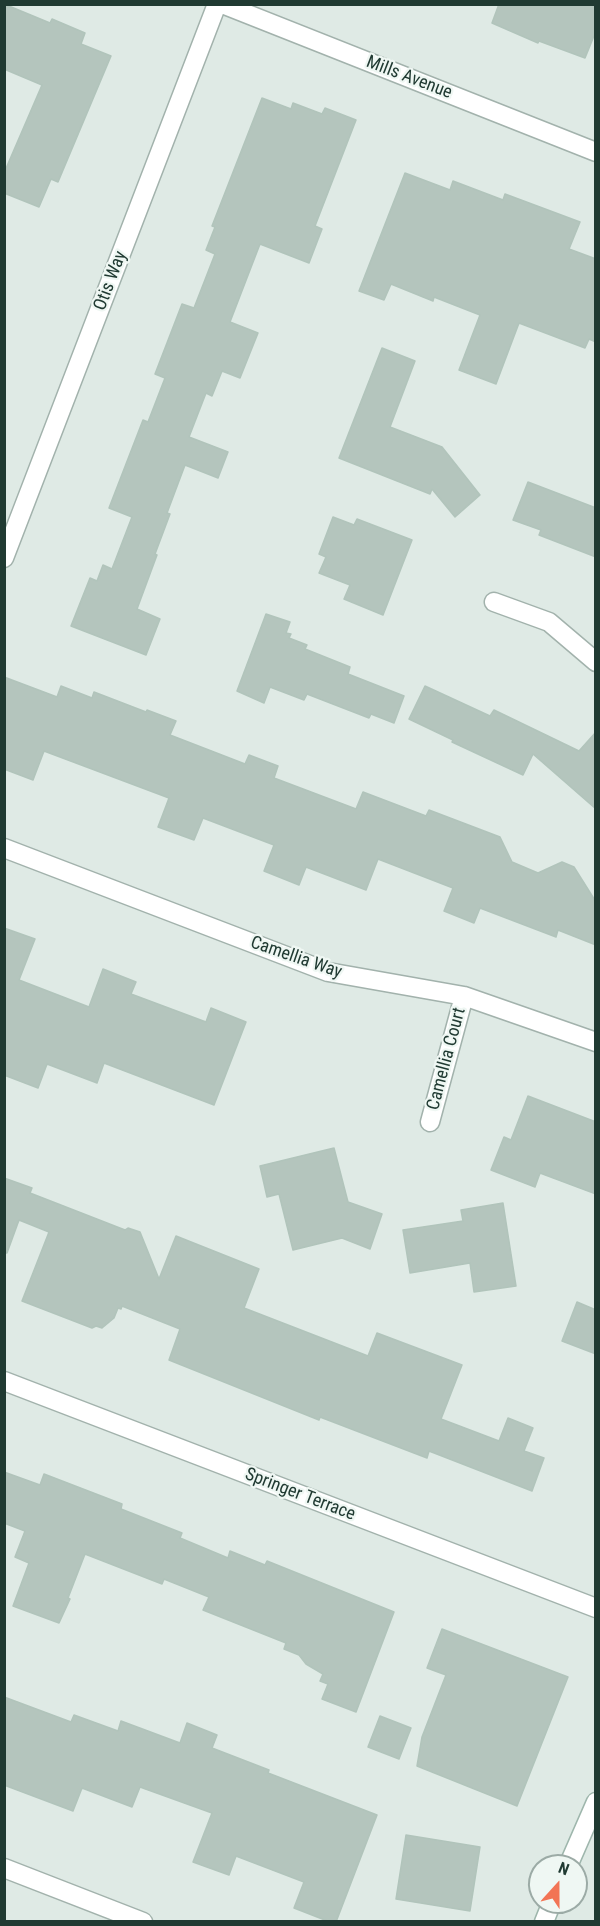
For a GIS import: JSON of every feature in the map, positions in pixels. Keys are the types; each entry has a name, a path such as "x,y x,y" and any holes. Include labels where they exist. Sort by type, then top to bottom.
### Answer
{"street":[{"name":"Otis Way","path":"4,558 217,4"},
{"name":"Mills Avenue","path":"222,4 596,152"},
{"path":"494,602 549,622 596,662"},
{"name":"Camellia Way","path":"4,848 328,972 465,996 596,1042"},
{"name":"Camellia Court","path":"430,1122 465,996"},
{"name":"Springer Terrace","path":"4,1381 596,1608"},
{"path":"573,1854 596,1802"},
{"path":"4,1868 143,1922"}],"building":[{"path":"4,4 50,23 52,19 85,33 81,44 111,56 58,182 51,179 39,207 4,193 4,173 42,85 4,69"},
{"path":"499,4 596,4 596,31 585,58 539,41 538,43 492,23"},
{"path":"262,98 291,109 293,103 322,114 325,108 356,120 315,226 322,229 309,263 260,244 230,322 258,333 240,378 222,371 212,396 206,393 189,437 228,452 218,478 185,465 167,513 170,514 155,554 157,555 137,609 160,619 146,655 71,626 90,578 97,581 103,565 112,569 132,517 109,508 143,420 148,422 165,378 155,374 182,304 194,308 215,254 206,250 215,227 212,226"},
{"path":"405,173 450,190 453,181 503,200 505,194 580,222 569,249 596,259 596,342 589,339 585,348 519,323 496,384 459,370 480,315 434,297 433,301 391,284 384,300 359,291"},
{"path":"382,348 415,361 390,427 442,447 480,495 455,517 432,489 430,494 339,458"},
{"path":"528,482 596,508 596,557 539,535 541,530 513,520"},
{"path":"333,517 354,525 357,519 412,540 383,615 344,599 350,585 319,573 326,557 319,554"},
{"path":"266,614 290,622 286,633 291,634 289,638 307,645 305,649 350,667 348,674 404,696 394,723 371,714 369,718 307,694 304,700 270,687 264,703 237,691"},
{"path":"4,677 57,697 61,686 92,698 94,692 146,712 147,710 176,721 170,735 245,764 249,755 278,766 274,778 356,809 363,792 426,816 429,810 500,837 512,862 538,873 562,862 574,867 596,902 596,945 558,930 556,937 480,908 474,923 444,911 453,888 378,859 366,890 306,867 299,885 264,871 274,845 203,818 194,840 158,827 169,798 44,751 33,780 4,769"},
{"path":"425,686 490,716 494,710 579,751 596,732 596,809 533,754 523,775 409,719"},
{"path":"4,928 35,939 19,980 89,1007 103,969 136,982 131,994 206,1022 211,1008 246,1022 214,1105 104,1063 97,1083 47,1064 38,1088 4,1075"},
{"path":"528,1096 596,1122 596,1194 540,1173 535,1187 491,1170 504,1137 511,1140"},
{"path":"334,1148 348,1202 382,1214 370,1249 342,1238 293,1250 279,1194 267,1197 260,1166"},
{"path":"4,1178 32,1188 30,1193 125,1230 128,1228 140,1232 159,1279 176,1236 259,1269 244,1308 368,1356 377,1333 462,1365 441,1419 499,1441 508,1418 533,1428 524,1451 544,1458 532,1491 429,1451 427,1458 320,1417 319,1420 169,1360 180,1329 122,1306 121,1309 118,1308 114,1318 102,1328 96,1326 92,1328 22,1301 49,1232 19,1220 7,1253 4,1253"},
{"path":"503,1203 516,1286 474,1292 470,1263 410,1273 403,1230 463,1221 461,1210"},
{"path":"577,1302 596,1310 596,1354 562,1341"},
{"path":"4,1472 40,1485 44,1474 122,1504 121,1509 182,1533 180,1538 228,1558 230,1551 265,1565 267,1561 394,1612 356,1712 322,1699 328,1684 320,1681 323,1674 306,1664 299,1655 284,1649 286,1643 203,1610 209,1597 164,1579 162,1584 85,1554 68,1598 70,1599 59,1623 13,1606 29,1563 15,1557 25,1531 4,1523"},
{"path":"442,1629 568,1677 517,1806 417,1766 422,1737 446,1675 427,1668"},
{"path":"4,1697 71,1722 74,1715 118,1731 121,1721 180,1743 187,1723 217,1735 212,1748 269,1770 268,1773 377,1815 336,1922 330,1922 294,1908 304,1882 236,1856 229,1875 193,1862 212,1813 140,1787 132,1807 82,1788 73,1811 4,1785"},
{"path":"380,1716 411,1728 399,1759 368,1747"},
{"path":"406,1835 480,1847 470,1911 396,1899"}]}
